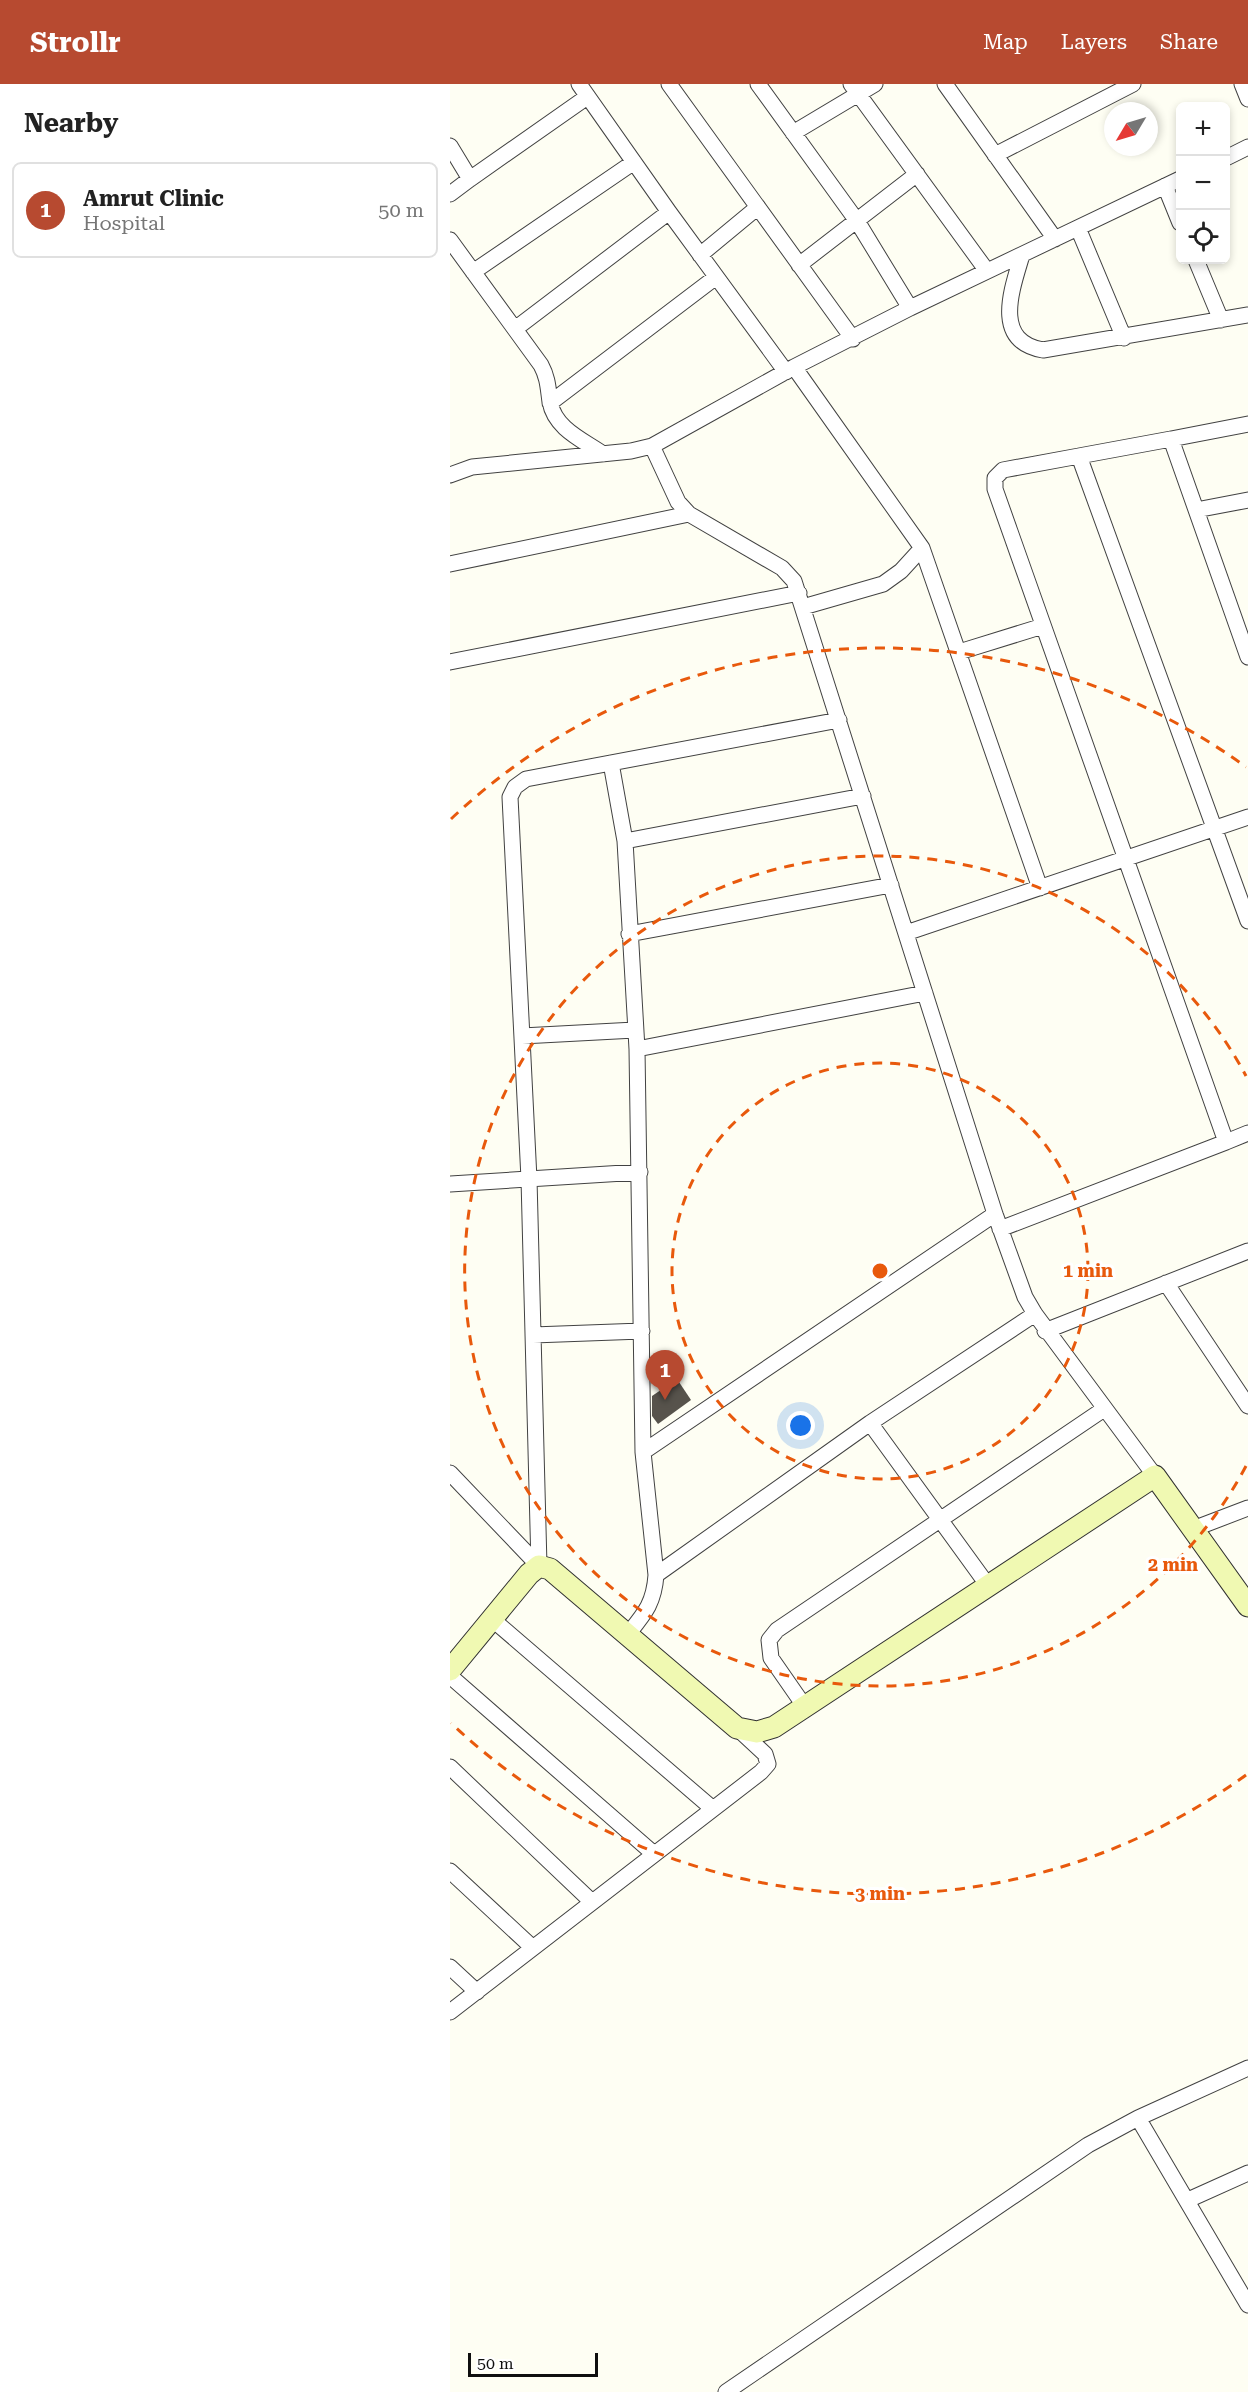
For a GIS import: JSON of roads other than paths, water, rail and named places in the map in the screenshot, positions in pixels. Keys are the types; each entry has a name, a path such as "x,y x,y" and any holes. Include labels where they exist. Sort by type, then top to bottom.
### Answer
{"street":[{"path":"669,84 853,339"},
{"path":"758,84 857,221 910,308"},
{"path":"794,133 855,89 875,84"},
{"path":"995,155 1133,84"},
{"path":"1242,84 1248,99"},
{"path":"950,86 1054,239"},
{"path":"855,89 987,271"},
{"path":"450,194 583,90 716,277 790,370 922,548 1040,888"},
{"path":"450,146 470,179"},
{"path":"1230,156 1248,147"},
{"path":"473,272 634,162"},
{"path":"799,265 917,174"},
{"path":"450,475 472,467 603,454 652,446 790,370 910,308 1176,181"},
{"path":"1166,186 1176,212"},
{"path":"700,255 758,207"},
{"path":"515,329 669,212"},
{"path":"1078,228 1124,338"},
{"path":"450,240 547,376 550,403 562,427 603,454"},
{"path":"1022,255 1008,304 1011,324 1018,337 1029,348 1043,350 1124,338 1248,315"},
{"path":"1198,264 1221,320"},
{"path":"550,403 716,277"},
{"path":"1226,1142 995,489 995,478 1003,470 1248,424"},
{"path":"1171,439 1248,657"},
{"path":"652,446 678,502 689,514 782,568 794,581 998,1221 1025,1297 1045,1331 1155,1476 1248,1606"},
{"path":"1079,456 1248,921"},
{"path":"1196,510 1248,500"},
{"path":"450,564 689,514"},
{"path":"450,662 883,584 901,571 922,548"},
{"path":"959,652 1043,626"},
{"path":"539,1566 529,1179 510,797 515,787 526,779 839,720"},
{"path":"611,763 625,841 637,1049 643,1452 656,1575 654,1594 648,1610 628,1634"},
{"path":"625,841 863,796"},
{"path":"906,933 1248,817"},
{"path":"629,934 891,885"},
{"path":"637,1049 925,993"},
{"path":"522,1036 635,1030"},
{"path":"643,1452 998,1221 1248,1133"},
{"path":"450,1184 640,1172"},
{"path":"1045,1331 1248,1253"},
{"path":"1166,1283 1243,1391 1248,1406"},
{"path":"656,1575 870,1423 1035,1314"},
{"path":"533,1335 642,1331"},
{"path":"805,1707 771,1658 769,1640 777,1629 1104,1409"},
{"path":"870,1423 989,1587"},
{"path":"450,1473 539,1566 550,1569 628,1634 765,1754 768,1764 450,2012"},
{"path":"736,1728 757,1732 774,1727 1155,1476"},
{"path":"1193,1529 1248,1508"},
{"path":"450,1670 529,1574 539,1566"},
{"path":"492,1619 713,1809"},
{"path":"450,1676 654,1854"},
{"path":"450,1767 592,1902"},
{"path":"450,1871 533,1948"},
{"path":"450,1967 477,1992"},
{"path":"726,2392 1088,2145 1138,2118 1248,2068"},
{"path":"1138,2118 1188,2200 1242,2280 1248,2305"},
{"path":"1188,2200 1248,2173"}],"place":[{"name":"Amrut Clinic","path":"665,1400"}]}
